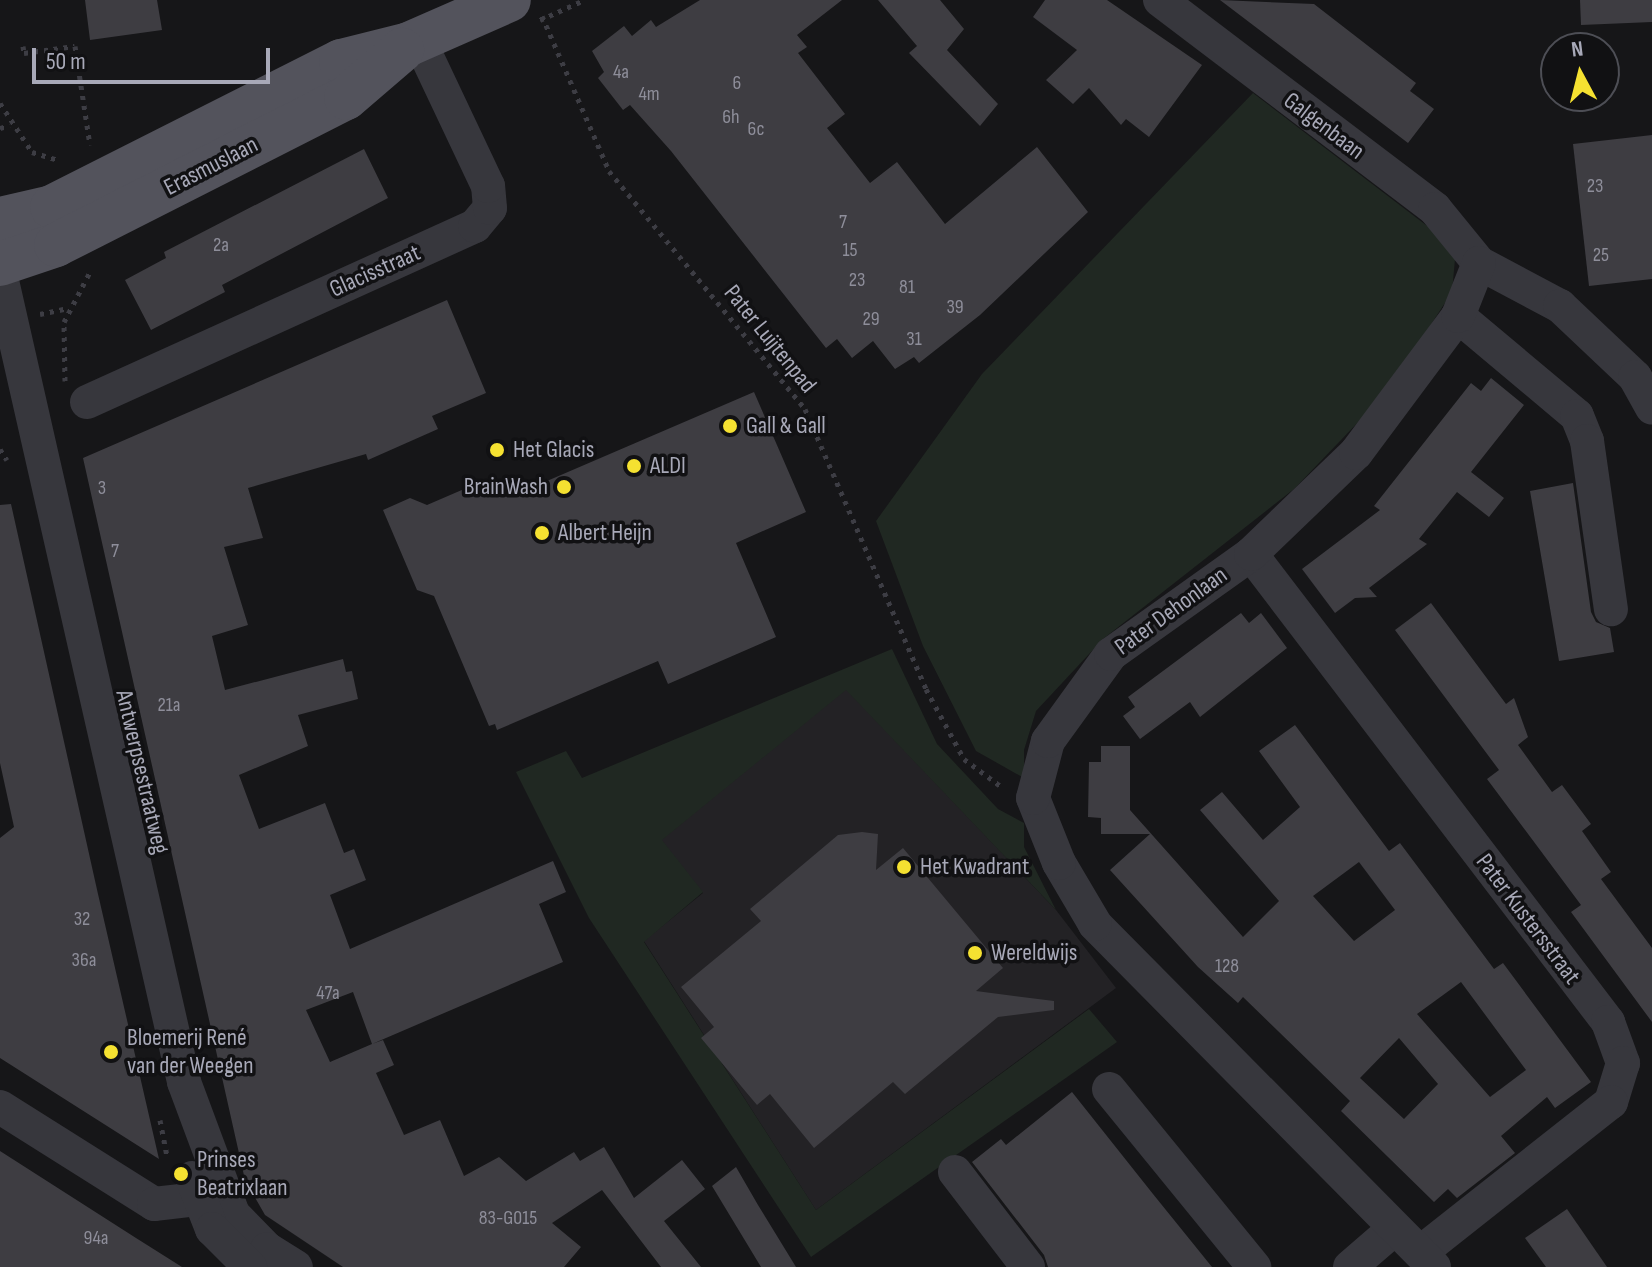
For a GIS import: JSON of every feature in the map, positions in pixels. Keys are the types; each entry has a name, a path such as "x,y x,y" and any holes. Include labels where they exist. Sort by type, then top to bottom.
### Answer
{"main road":[{"name":"Erasmuslaan","path":"0,219 52,207 341,61 526,9"},
{"name":"Erasmuslaan","path":"0,264 56,245 346,98 414,42"}],"street":[{"name":"Galgenbaan","path":"1160,0 1435,209 1479,263"},
{"name":"Glacisstraat","path":"77,398 475,226 490,208 488,186 414,42"},
{"name":"Pater Dehonlaan","path":"1033,798 1048,741 1111,654 1251,554 1356,453 1458,316 1479,263"},
{"path":"1479,263 1560,306 1635,377 1652,408"},
{"name":"Antwerpsestraatweg","path":"0,272 184,1082 233,1214 267,1249 296,1267"},
{"path":"1458,316 1577,416 1587,441 1611,609"},
{"name":"Pater Kustersstraat","path":"1251,554 1608,1022 1623,1063 1611,1102 1427,1260"},
{"path":"1033,798 1059,863 1095,924 1427,1260"},
{"name":"Antwerpsestraatweg","path":"184,1082 189,1169 197,1199 212,1229 250,1267"},
{"path":"1109,1089 1254,1267"},
{"path":"0,1107 154,1204 197,1199"},
{"path":"955,1172 1028,1267"},
{"path":"1350,1267 1394,1229"}],"path":[{"path":"526,9 584,0"},
{"name":"Pater Luijtenpad","path":"526,9 609,171 805,409 926,689 964,759 993,784 1033,798"},
{"path":"23,46 24,53 75,46 91,146"},
{"path":"0,103 10,125 42,159 62,159"},
{"path":"0,128 10,125"},
{"path":"77,398 64,322 98,258"}],"shaded area":[{"path":"1253,93 1456,248 1452,292 1387,392 1294,489 1103,639 1036,711 1024,750 1024,778 976,751 923,646 876,521 982,374"},
{"path":"892,649 937,744 998,809 1024,823 1024,847 1056,910 846,690 662,840 703,892 644,942 816,1210 1089,1009 1117,1042 811,1257 589,918 516,772 566,751 582,778"},
{"path":"846,689 1056,910 1116,988 816,1210 644,941 703,893 661,840"}],"building":[{"path":"85,0 157,0 162,30 90,40"},
{"path":"700,0 842,0 797,35 807,47 798,53 845,114 827,128 870,183 897,162 945,224 1037,147 1088,212 980,315 919,363 914,357 895,369 873,341 852,358 837,339 826,348 671,151 630,105 623,110 598,78 604,72 592,51 624,26 632,36 651,20 656,27"},
{"path":"878,0 940,0 964,29 947,50 998,104 980,126 909,53 917,46"},
{"path":"1045,0 1107,0 1202,65 1149,137 1126,119 1121,125 1089,88 1073,104 1046,80 1077,50 1033,17"},
{"path":"1220,0 1314,4 1416,83 1410,91 1434,109 1408,143"},
{"path":"1580,0 1652,0 1652,22 1581,25"},
{"path":"1652,135 1652,279 1589,286 1573,144"},
{"path":"364,149 388,198 222,285 225,292 151,330 125,280 166,258 164,252"},
{"path":"447,300 486,393 432,416 438,429 368,460 366,454 248,488 263,538 224,547 248,625 212,636 225,690 343,659 346,672 352,671 358,699 298,715 308,746 239,775 259,829 325,803 344,853 354,849 366,880 330,895 350,949 553,861 566,892 539,904 563,962 372,1044 383,1040 394,1065 376,1073 404,1135 440,1120 464,1176 499,1157 526,1181 574,1152 580,1161 604,1147 634,1198 682,1160 705,1189 664,1221 701,1267 661,1267 602,1190 552,1223 581,1247 564,1267 343,1267 265,1215 245,1180 83,458","holes":["353,992 372,1044 330,1062 306,1010"]},
{"path":"1491,378 1524,405 1471,472 1504,498 1489,517 1457,492 1419,539 1427,544 1369,588 1377,597 1355,598 1335,613 1302,569 1380,510 1374,506 1471,383 1481,391"},
{"path":"754,392 806,512 736,543 776,637 668,684 658,661 497,730 495,724 489,726 434,596 417,590 383,510 410,498 427,505 478,483 489,492 513,482 519,493"},
{"path":"1573,483 1591,612 1596,622 1610,628 1614,652 1559,661 1530,491"},
{"path":"11,504 159,1159 0,1058 0,838 14,827 0,763 0,505"},
{"path":"1431,603 1506,704 1514,698 1528,737 1518,745 1552,792 1562,785 1591,824 1582,831 1611,872 1601,879 1652,948 1652,1022 1571,912 1581,905 1487,779 1499,770 1395,630"},
{"path":"1241,613 1249,623 1261,613 1287,648 1200,717 1190,702 1140,739 1123,716 1135,707 1128,697"},
{"path":"1295,725 1389,851 1400,843 1494,969 1503,963 1591,1082 1555,1108 1547,1097 1501,1136 1515,1153 1457,1198 1448,1189 1434,1202 1341,1111 1350,1101 1243,997 1238,1003 1198,967 1110,870 1150,834 1101,834 1101,818 1088,817 1089,762 1101,762 1101,746 1130,746 1130,810 1243,937 1279,901 1200,810 1222,792 1263,840 1300,807 1259,751","holes":["1359,862 1395,910 1354,941 1313,896","1461,982 1526,1070 1490,1097 1417,1014","1399,1038 1438,1084 1404,1119 1360,1078"]},
{"path":"878,834 876,870 903,848 1003,968 976,991 1054,1001 1054,1010 998,1017 905,1094 893,1082 814,1148 770,1094 757,1105 701,1038 714,1027 681,987 761,921 750,909 838,835"},
{"path":"1072,1092 1212,1267 1048,1267 1044,1255 972,1162 1001,1139 1006,1145"},
{"path":"0,1151 136,1238 182,1267 0,1267"},
{"path":"736,1167 796,1267 761,1267 712,1186"},
{"path":"1567,1209 1607,1267 1546,1267 1525,1238"}],"place":[{"name":"Gall & Gall","path":"730,426"},
{"name":"Het Glacis","path":"497,450"},
{"name":"ALDI","path":"634,466"},
{"name":"BrainWash","path":"564,487"},
{"name":"Albert Heijn","path":"542,533"},
{"name":"Het Kwadrant","path":"904,867"},
{"name":"Wereldwijs","path":"975,953"},
{"name":"Bloemerij René van der Weegen","path":"111,1052"},
{"name":"Prinses Beatrixlaan","path":"181,1174"}]}
